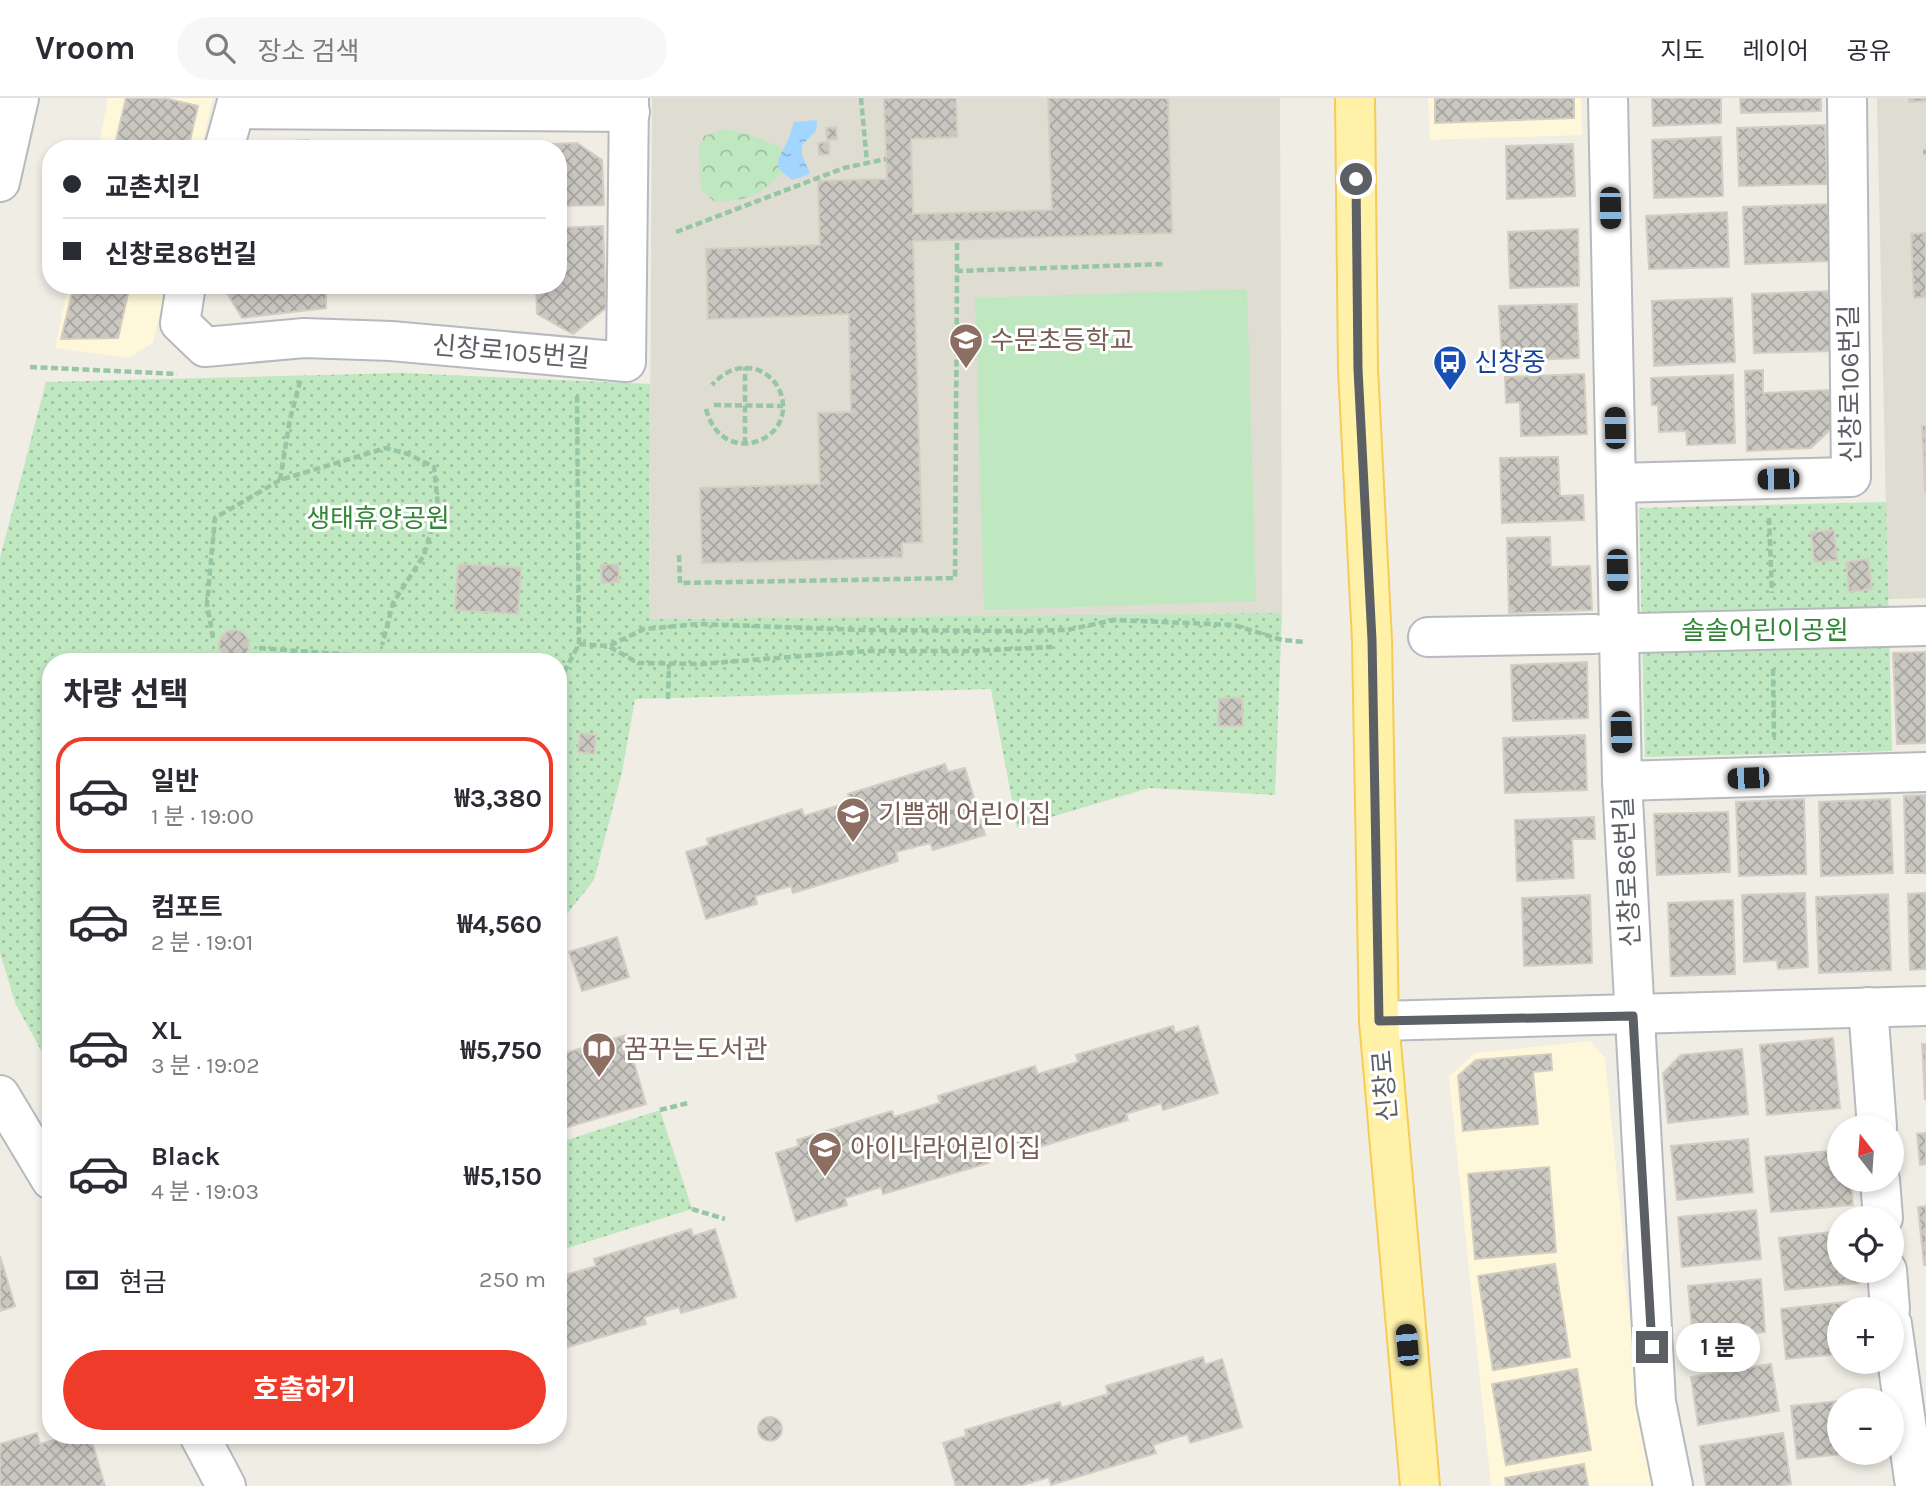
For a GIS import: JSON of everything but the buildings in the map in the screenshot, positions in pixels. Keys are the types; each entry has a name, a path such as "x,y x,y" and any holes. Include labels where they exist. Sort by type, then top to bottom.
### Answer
{"main road":[{"name":"신창로","path":"1355,98 1358,369 1372,640 1379,1021 1420,1486"}],"street":[{"path":"0,182 19,98"},
{"path":"1608,98 1622,781"},
{"name":"신창로106번길","path":"1616,483 1851,477 1847,98"},
{"path":"227,140 237,103 629,105"},
{"name":"신창로105번길","path":"185,294 180,323 205,347 304,338 391,341 626,362 629,105"},
{"path":"1637,633 1926,626"},
{"path":"1428,637 1594,634"},
{"name":"신창로86번길","path":"1673,1486 1656,1402 1622,781 1926,772"},
{"path":"1379,1021 1926,1006"},
{"path":"1868,1007 1876,1115"},
{"path":"0,1096 42,1165"},
{"path":"1899,1374 1915,1486"},
{"path":"204,1444 226,1486"}],"path":[{"path":"861,98 867,163"},
{"path":"676,232 844,168 886,159"},
{"path":"679,555 680,583 956,578 957,240"},
{"path":"957,271 1165,264"},
{"path":"30,367 181,374"},
{"path":"745,367 745,444"},
{"path":"706,410 715,432 725,440 745,444 762,440 780,423 783,406 778,386 758,369 732,369 712,385"},
{"path":"280,480 290,419 303,370"},
{"path":"567,666 579,643 577,387"},
{"path":"714,405 783,406"},
{"path":"213,638 207,604 215,518 280,480 386,448 408,454 434,467 438,507 424,555 393,603 382,645"},
{"path":"609,646 644,629 699,624 862,630 1017,631 1067,630 1114,620 1234,625 1282,640 1306,642"},
{"path":"579,643 609,646 638,663 669,664 866,652 1052,647"},
{"path":"259,649 320,653"},
{"path":"668,699 669,664"},
{"path":"660,1110 688,1102"},
{"path":"692,1209 725,1219"}],"shaded area":[{"path":"108,98 213,98 203,140 100,140"},
{"name":"수문초등학교","path":"652,98 1280,98 1282,613 649,619"},
{"path":"1428,98 1581,98 1582,135 1430,140"},
{"path":"1877,98 1926,98 1926,598 1888,599"},
{"path":"66,294 165,294 153,343 128,358 55,348"},
{"path":"1590,1041 1605,1058 1624,1246 1621,1258 1634,1345 1631,1359 1652,1486 1491,1486 1449,1076 1475,1053"}],"green space":[{"path":"725,129 783,148 778,160 782,173 752,196 715,202 701,190 699,147 704,136"},
{"path":"1247,289 1256,601 984,610 975,298"},
{"name":"생태휴양공원","path":"402,373 650,384 649,619 1282,613 1275,795 1149,788 1017,827 991,689 635,699 622,772 594,880 567,914 567,653 42,653 42,1052 16,1005 0,953 0,558 46,382"},
{"name":"솔솔어린이공원","path":"1886,502 1892,751 1645,757 1639,508"},
{"path":"660,1110 692,1209 567,1248 567,1140"}],"water":[{"path":"817,120 816,131 802,145 802,155 810,174 793,180 785,175 778,165 780,156 794,122"}],"place":[{"name":"수문초등학교","path":"966,370"},
{"name":"신창중","path":"1450,392"},
{"name":"기쁨해 어린이집","path":"853,844"},
{"name":"꿈꾸는도서관","path":"599,1079"},
{"name":"아이나라어린이집","path":"825,1178"}],"route":[{"path":"1356,179 1358,369 1372,640 1379,1021 1633,1016 1652,1347"}]}
